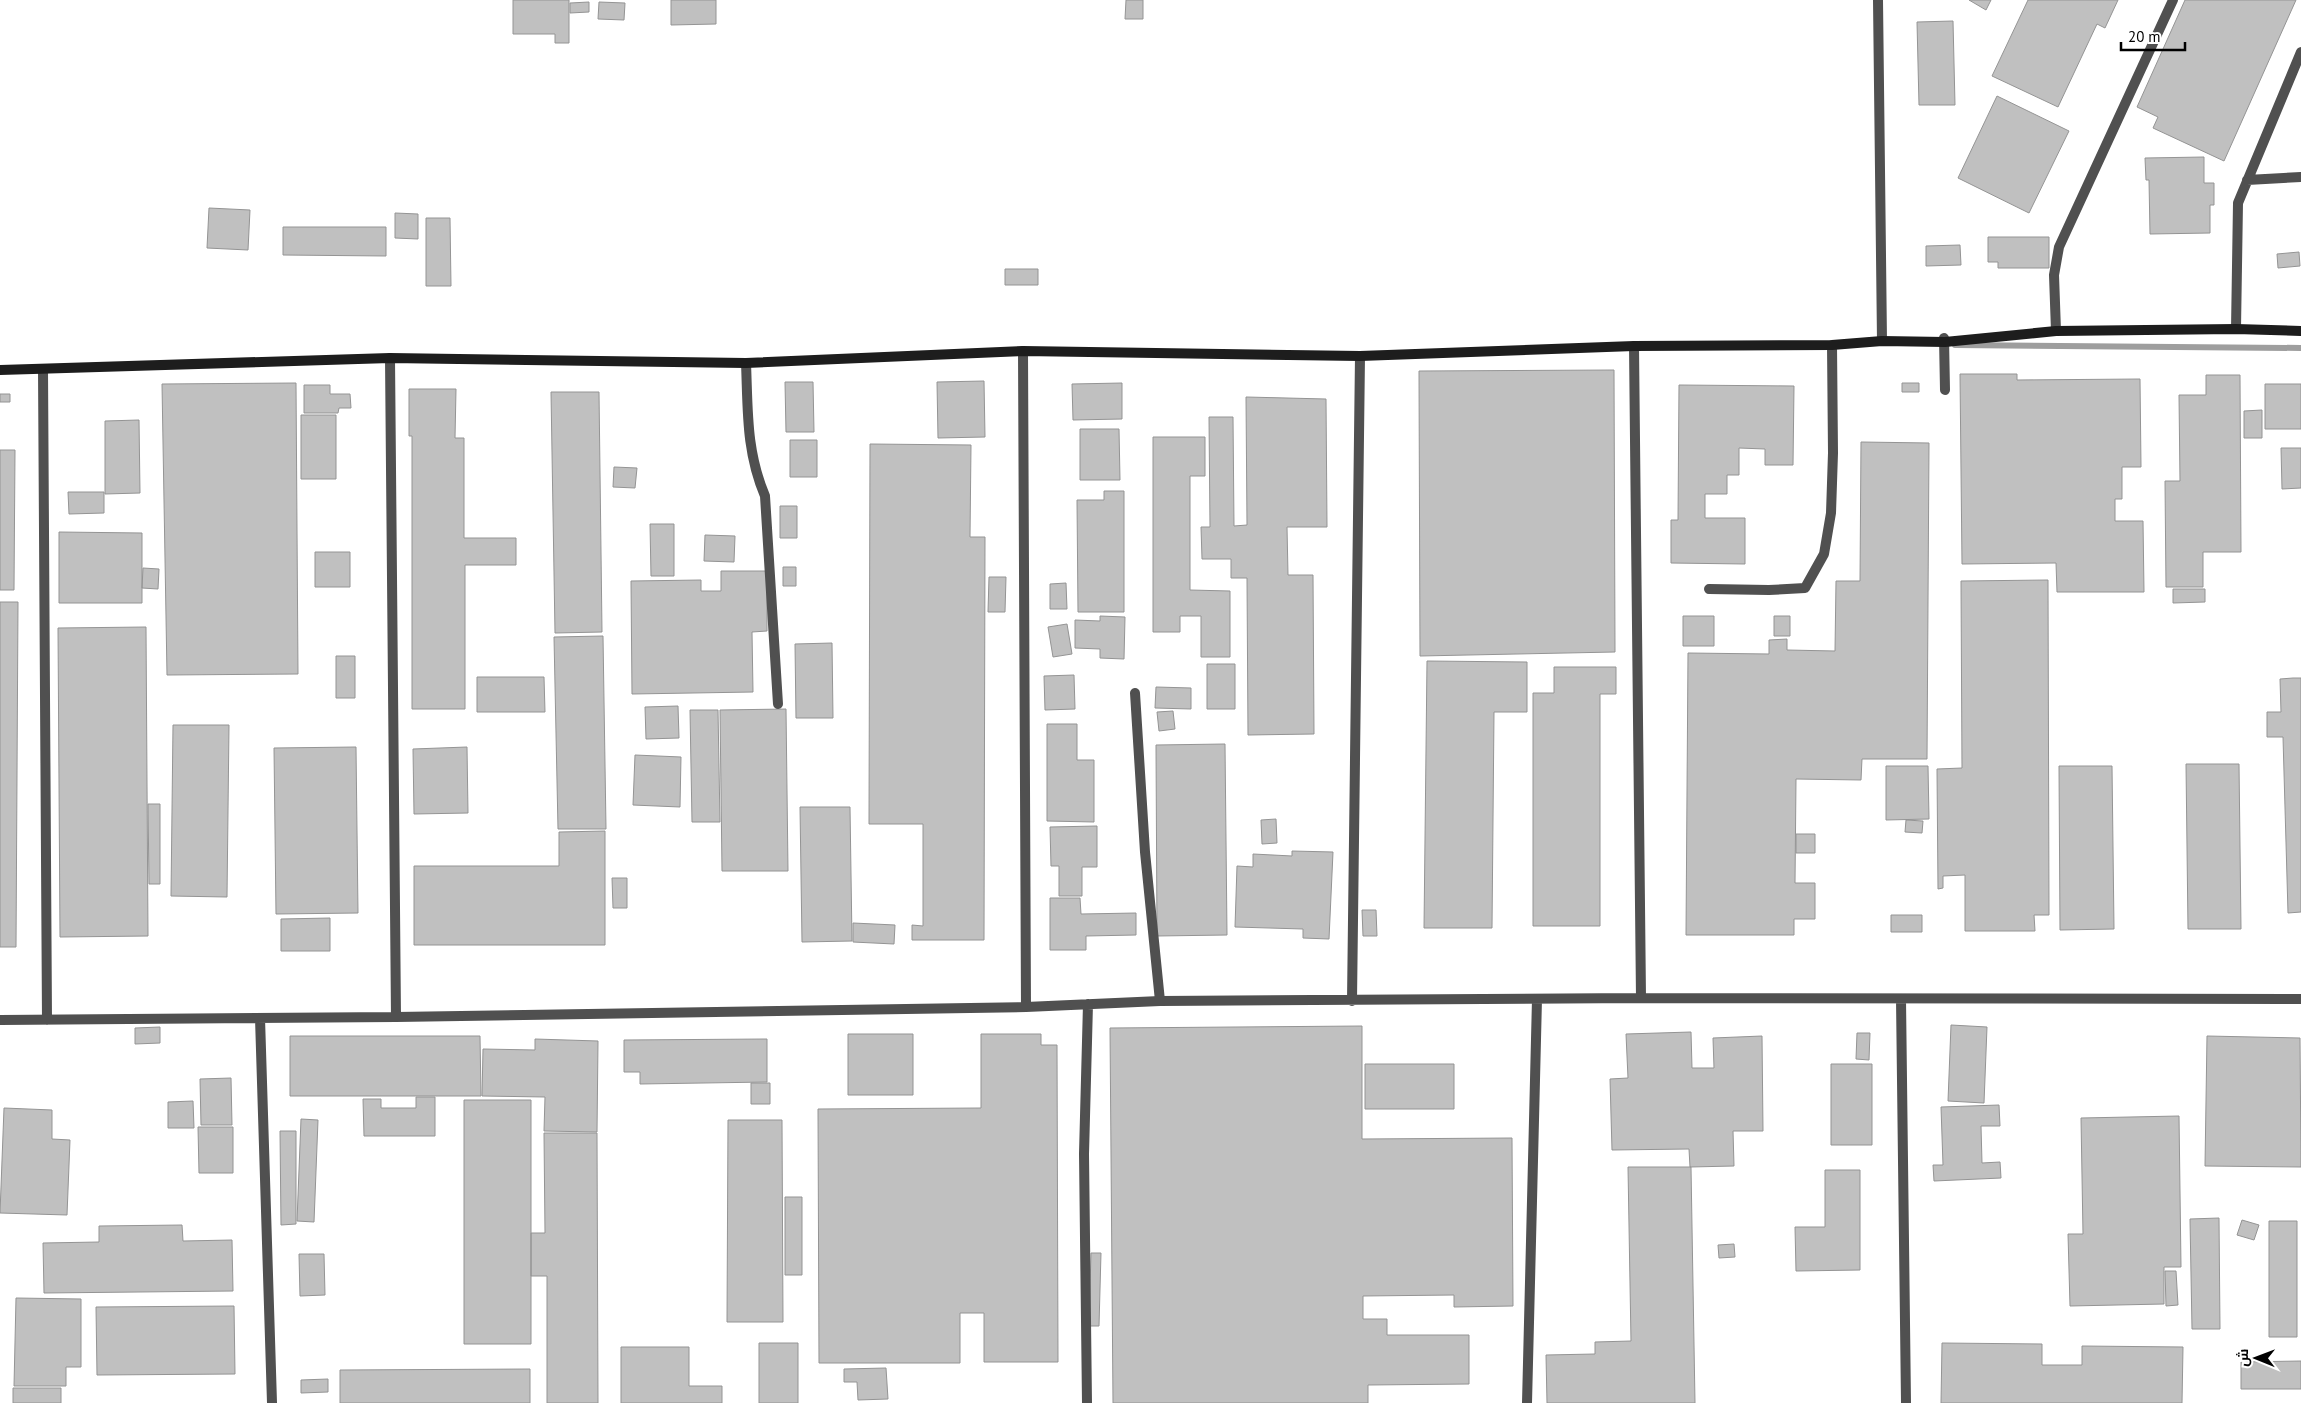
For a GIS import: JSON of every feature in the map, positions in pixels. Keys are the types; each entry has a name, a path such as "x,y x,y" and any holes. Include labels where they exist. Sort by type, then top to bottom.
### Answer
{"street":[{"path":"0,370 390,358 746,363 1023,351 1360,356 1634,346 1832,345 1882,341 1945,340 2056,331 2236,330 2301,332"}],"lane":[{"path":"1878,0 1882,341"},
{"path":"2056,331 2054,275 2059,246 2173,0"},
{"path":"2236,330 2238,202 2301,52"},
{"path":"2247,180 2301,177"},
{"path":"1945,340 1945,390"},
{"path":"1709,589 1769,590 1805,588 1824,554 1831,513 1833,453 1832,345"},
{"path":"1634,346 1641,998"},
{"path":"1023,351 1026,1007"},
{"path":"1352,1000 1360,356"},
{"path":"390,358 396,1017"},
{"path":"746,363 749,446 756,473 765,496 778,704"},
{"path":"43,369 47,1020"},
{"path":"1135,693 1146,852 1160,1001"},
{"path":"0,1020 396,1017 1026,1007 1160,1001 1641,998 2301,999"},
{"path":"1527,1403 1537,999"},
{"path":"1901,999 1906,1403"},
{"path":"1086,1403 1084,1154 1088,1004"},
{"path":"260,1018 272,1403"}],"building":[{"path":"513,0 569,0 569,43 555,43 555,34 513,34"},
{"path":"671,0 716,0 716,24 671,25"},
{"path":"1126,0 1143,0 1143,19 1125,19"},
{"path":"1969,0 1991,0 1986,10"},
{"path":"2028,0 2118,0 2105,28 2097,24 2058,107 1992,76"},
{"path":"2185,0 2296,0 2224,161 2153,128 2158,117 2137,107"},
{"path":"589,2 589,12 570,13 570,3"},
{"path":"599,2 625,3 624,20 598,19"},
{"path":"1953,21 1955,105 1919,105 1917,22"},
{"path":"1997,96 2069,131 2029,213 1958,178"},
{"path":"2204,157 2204,183 2214,183 2214,205 2210,205 2210,233 2150,234 2149,180 2146,180 2145,158"},
{"path":"209,208 250,210 248,250 207,248"},
{"path":"395,213 418,214 418,239 395,238"},
{"path":"426,218 450,218 451,286 426,286"},
{"path":"283,227 386,227 386,256 283,255"},
{"path":"1988,237 2049,237 2049,268 1998,268 1998,262 1988,262"},
{"path":"1960,245 1961,265 1926,266 1926,246"},
{"path":"2299,252 2300,266 2278,268 2277,254"},
{"path":"1005,269 1038,269 1038,285 1005,285"},
{"path":"1614,370 1615,652 1420,656 1419,371"},
{"path":"1960,374 2017,374 2017,380 2140,379 2141,467 2122,467 2122,499 2115,499 2115,521 2143,521 2144,592 2057,592 2056,563 1962,564"},
{"path":"2206,375 2240,375 2241,552 2203,552 2203,587 2166,587 2165,481 2180,481 2179,395 2206,395"},
{"path":"984,381 985,437 938,438 937,382"},
{"path":"785,382 813,382 814,432 786,432"},
{"path":"296,383 298,674 167,675 162,384"},
{"path":"1122,383 1122,419 1073,420 1072,384"},
{"path":"1902,383 1919,383 1919,392 1902,392"},
{"path":"2265,384 2301,384 2301,429 2265,429"},
{"path":"304,385 330,385 330,394 350,394 351,408 339,408 338,413 304,413"},
{"path":"1679,385 1794,386 1793,465 1765,465 1765,449 1739,448 1739,475 1727,475 1727,494 1705,494 1705,518 1745,518 1745,564 1671,563 1671,520 1678,520"},
{"path":"409,389 456,389 455,438 464,438 464,538 516,538 516,565 465,565 465,709 412,709 412,436 409,436"},
{"path":"551,392 599,392 602,632 555,633"},
{"path":"0,394 10,394 10,402 0,402"},
{"path":"1246,397 1326,399 1327,527 1287,527 1288,575 1313,575 1314,734 1248,735 1247,578 1231,578 1231,559 1202,559 1201,527 1210,527 1209,417 1233,417 1234,526 1247,525"},
{"path":"2262,410 2262,438 2244,438 2244,411"},
{"path":"301,415 336,415 336,479 301,479"},
{"path":"139,420 140,493 105,494 105,421"},
{"path":"1080,429 1119,429 1120,480 1080,480"},
{"path":"1153,437 1205,437 1205,476 1190,476 1190,590 1230,591 1230,657 1201,657 1201,616 1180,616 1180,632 1153,632"},
{"path":"790,440 817,440 817,477 790,477"},
{"path":"1861,442 1929,443 1927,759 1862,759 1861,780 1796,779 1795,883 1815,883 1815,919 1794,919 1794,935 1686,935 1688,653 1769,654 1769,640 1787,639 1787,650 1835,651 1836,581 1860,581"},
{"path":"870,444 971,445 970,537 985,537 984,940 912,940 912,925 923,926 923,824 869,824"},
{"path":"2281,448 2301,448 2301,488 2282,489"},
{"path":"0,450 15,450 14,590 0,590"},
{"path":"614,467 637,468 635,488 613,487"},
{"path":"1104,491 1124,491 1124,612 1078,612 1077,500 1104,500"},
{"path":"68,492 104,492 104,513 69,514"},
{"path":"780,506 797,506 797,538 780,538"},
{"path":"650,524 674,524 674,576 651,576"},
{"path":"59,532 142,533 142,603 59,603"},
{"path":"705,535 735,536 734,562 704,561"},
{"path":"315,552 350,552 350,587 315,587"},
{"path":"783,567 796,567 796,586 783,586"},
{"path":"143,568 159,569 158,589 142,588"},
{"path":"721,571 767,571 767,631 752,632 753,692 632,694 631,581 701,580 701,591 721,591"},
{"path":"989,577 1006,577 1005,612 988,612"},
{"path":"2048,580 2049,915 2034,915 2035,931 1965,931 1965,875 1943,876 1943,888 1938,889 1937,769 1962,768 1961,581"},
{"path":"1066,583 1067,609 1050,609 1050,584"},
{"path":"2173,589 2205,589 2205,602 2173,603"},
{"path":"0,602 18,602 16,947 0,947"},
{"path":"1100,616 1125,617 1124,659 1100,658 1100,649 1075,648 1075,620 1100,621"},
{"path":"1683,616 1714,616 1714,646 1683,646"},
{"path":"1774,616 1790,616 1790,636 1774,636"},
{"path":"1067,624 1072,654 1053,657 1048,627"},
{"path":"146,627 148,936 60,937 58,628"},
{"path":"603,636 606,829 558,829 554,637"},
{"path":"832,643 833,718 796,718 795,644"},
{"path":"336,656 355,656 355,698 336,698"},
{"path":"1427,661 1527,662 1527,712 1494,712 1492,928 1424,928"},
{"path":"1207,664 1235,664 1235,709 1207,709"},
{"path":"1554,667 1616,667 1616,694 1600,694 1600,926 1533,926 1533,693 1554,693"},
{"path":"1074,675 1075,709 1045,710 1044,676"},
{"path":"477,677 544,677 545,712 477,712"},
{"path":"2301,678 2301,912 2288,913 2283,737 2267,737 2267,712 2281,712 2280,679"},
{"path":"1156,687 1191,688 1191,709 1155,708"},
{"path":"678,706 679,738 646,739 645,707"},
{"path":"786,709 788,871 722,871 720,710"},
{"path":"690,710 718,710 720,822 692,822"},
{"path":"1173,711 1175,729 1159,731 1157,712"},
{"path":"1047,724 1077,724 1077,760 1094,760 1094,822 1047,821"},
{"path":"173,725 229,725 227,897 171,896"},
{"path":"1225,744 1227,935 1157,936 1156,745"},
{"path":"356,747 358,913 276,914 274,748"},
{"path":"467,747 468,813 414,814 413,749"},
{"path":"635,755 681,757 680,807 633,805"},
{"path":"2186,764 2239,764 2241,929 2188,929"},
{"path":"1886,766 1928,766 1929,819 1886,820"},
{"path":"2059,766 2112,766 2114,929 2060,930"},
{"path":"148,804 160,804 160,884 149,884"},
{"path":"800,807 850,807 852,941 802,942"},
{"path":"1276,819 1277,843 1262,844 1261,820"},
{"path":"1906,820 1923,821 1922,833 1905,832"},
{"path":"1097,826 1097,867 1082,867 1082,896 1059,896 1059,866 1051,866 1050,827"},
{"path":"605,831 605,945 414,945 414,866 559,866 559,832"},
{"path":"1796,834 1815,834 1815,853 1796,853"},
{"path":"1292,851 1333,852 1329,939 1303,938 1303,929 1235,927 1237,866 1253,867 1253,854 1292,856"},
{"path":"612,878 627,878 627,908 613,908"},
{"path":"1050,898 1080,898 1081,914 1136,913 1136,935 1086,936 1086,950 1050,950"},
{"path":"1362,910 1376,910 1377,936 1363,936"},
{"path":"1891,915 1922,915 1922,932 1891,932"},
{"path":"330,918 330,951 281,951 281,919"},
{"path":"853,923 895,925 894,944 853,942"},
{"path":"1951,1025 1987,1027 1984,1103 1948,1101"},
{"path":"1362,1026 1362,1139 1512,1138 1513,1306 1454,1307 1454,1295 1363,1296 1363,1319 1387,1319 1387,1335 1469,1335 1469,1384 1368,1385 1368,1403 1113,1403 1110,1028"},
{"path":"160,1027 160,1043 135,1044 135,1028"},
{"path":"1691,1032 1692,1068 1714,1068 1713,1038 1762,1036 1763,1131 1733,1131 1734,1166 1690,1167 1689,1149 1612,1150 1610,1079 1628,1078 1626,1034"},
{"path":"1857,1033 1870,1033 1869,1060 1856,1059"},
{"path":"848,1034 913,1034 913,1095 848,1095"},
{"path":"981,1034 1041,1034 1041,1045 1057,1045 1058,1362 984,1362 984,1313 960,1313 960,1363 819,1363 818,1109 981,1108"},
{"path":"290,1036 480,1036 481,1096 290,1096"},
{"path":"2207,1036 2300,1038 2301,1167 2205,1166"},
{"path":"535,1039 598,1041 597,1132 544,1131 545,1097 482,1096 483,1049 535,1050"},
{"path":"767,1039 767,1082 640,1084 640,1072 624,1072 624,1040"},
{"path":"1365,1064 1454,1064 1454,1109 1365,1109"},
{"path":"1831,1064 1872,1064 1872,1145 1831,1145"},
{"path":"231,1078 232,1125 201,1125 200,1079"},
{"path":"751,1083 770,1083 770,1104 751,1104"},
{"path":"416,1097 435,1097 435,1136 364,1136 363,1099 381,1099 381,1108 416,1108"},
{"path":"464,1100 531,1100 531,1344 464,1344"},
{"path":"193,1101 194,1128 168,1128 168,1102"},
{"path":"1999,1105 2000,1126 1981,1126 1982,1163 2000,1162 2001,1178 1934,1181 1933,1165 1943,1165 1941,1107"},
{"path":"4,1108 52,1110 52,1139 70,1140 67,1215 0,1213"},
{"path":"2179,1116 2181,1267 2164,1267 2164,1304 2070,1306 2068,1234 2083,1234 2081,1118"},
{"path":"301,1119 318,1120 314,1222 297,1221"},
{"path":"728,1120 782,1120 783,1322 727,1322"},
{"path":"198,1127 233,1127 233,1173 199,1173"},
{"path":"280,1131 296,1131 296,1224 281,1225"},
{"path":"544,1133 597,1133 598,1403 547,1403 547,1276 531,1276 531,1233 545,1233"},
{"path":"1628,1167 1691,1167 1695,1403 1547,1403 1546,1355 1595,1354 1595,1342 1631,1341"},
{"path":"1825,1170 1860,1170 1860,1270 1796,1271 1795,1227 1825,1227"},
{"path":"785,1197 802,1197 802,1275 785,1275"},
{"path":"2219,1218 2220,1329 2192,1329 2190,1219"},
{"path":"2242,1220 2259,1225 2254,1240 2237,1235"},
{"path":"2269,1221 2297,1221 2297,1337 2269,1337"},
{"path":"182,1225 183,1241 232,1240 233,1291 44,1293 43,1243 99,1242 99,1226"},
{"path":"1734,1244 1735,1257 1719,1258 1718,1245"},
{"path":"1091,1253 1101,1253 1099,1326 1089,1326"},
{"path":"299,1254 324,1254 325,1295 300,1296"},
{"path":"2165,1271 2176,1271 2178,1305 2166,1306"},
{"path":"16,1298 81,1299 81,1367 66,1367 66,1386 14,1386"},
{"path":"234,1306 235,1374 97,1375 96,1307"},
{"path":"759,1343 798,1343 798,1403 759,1403"},
{"path":"1942,1343 2042,1344 2042,1365 2082,1365 2082,1346 2183,1347 2182,1403 1941,1403"},
{"path":"621,1347 689,1347 689,1386 722,1386 722,1403 621,1403"},
{"path":"2301,1361 2301,1389 2241,1389 2241,1362"},
{"path":"886,1368 888,1399 858,1400 857,1382 844,1382 844,1369"},
{"path":"530,1369 530,1403 340,1403 340,1370"},
{"path":"328,1379 328,1392 301,1393 301,1380"},
{"path":"13,1388 61,1388 61,1403 13,1403"}],"waterway":[{"path":"1955,345 2301,348"}]}
